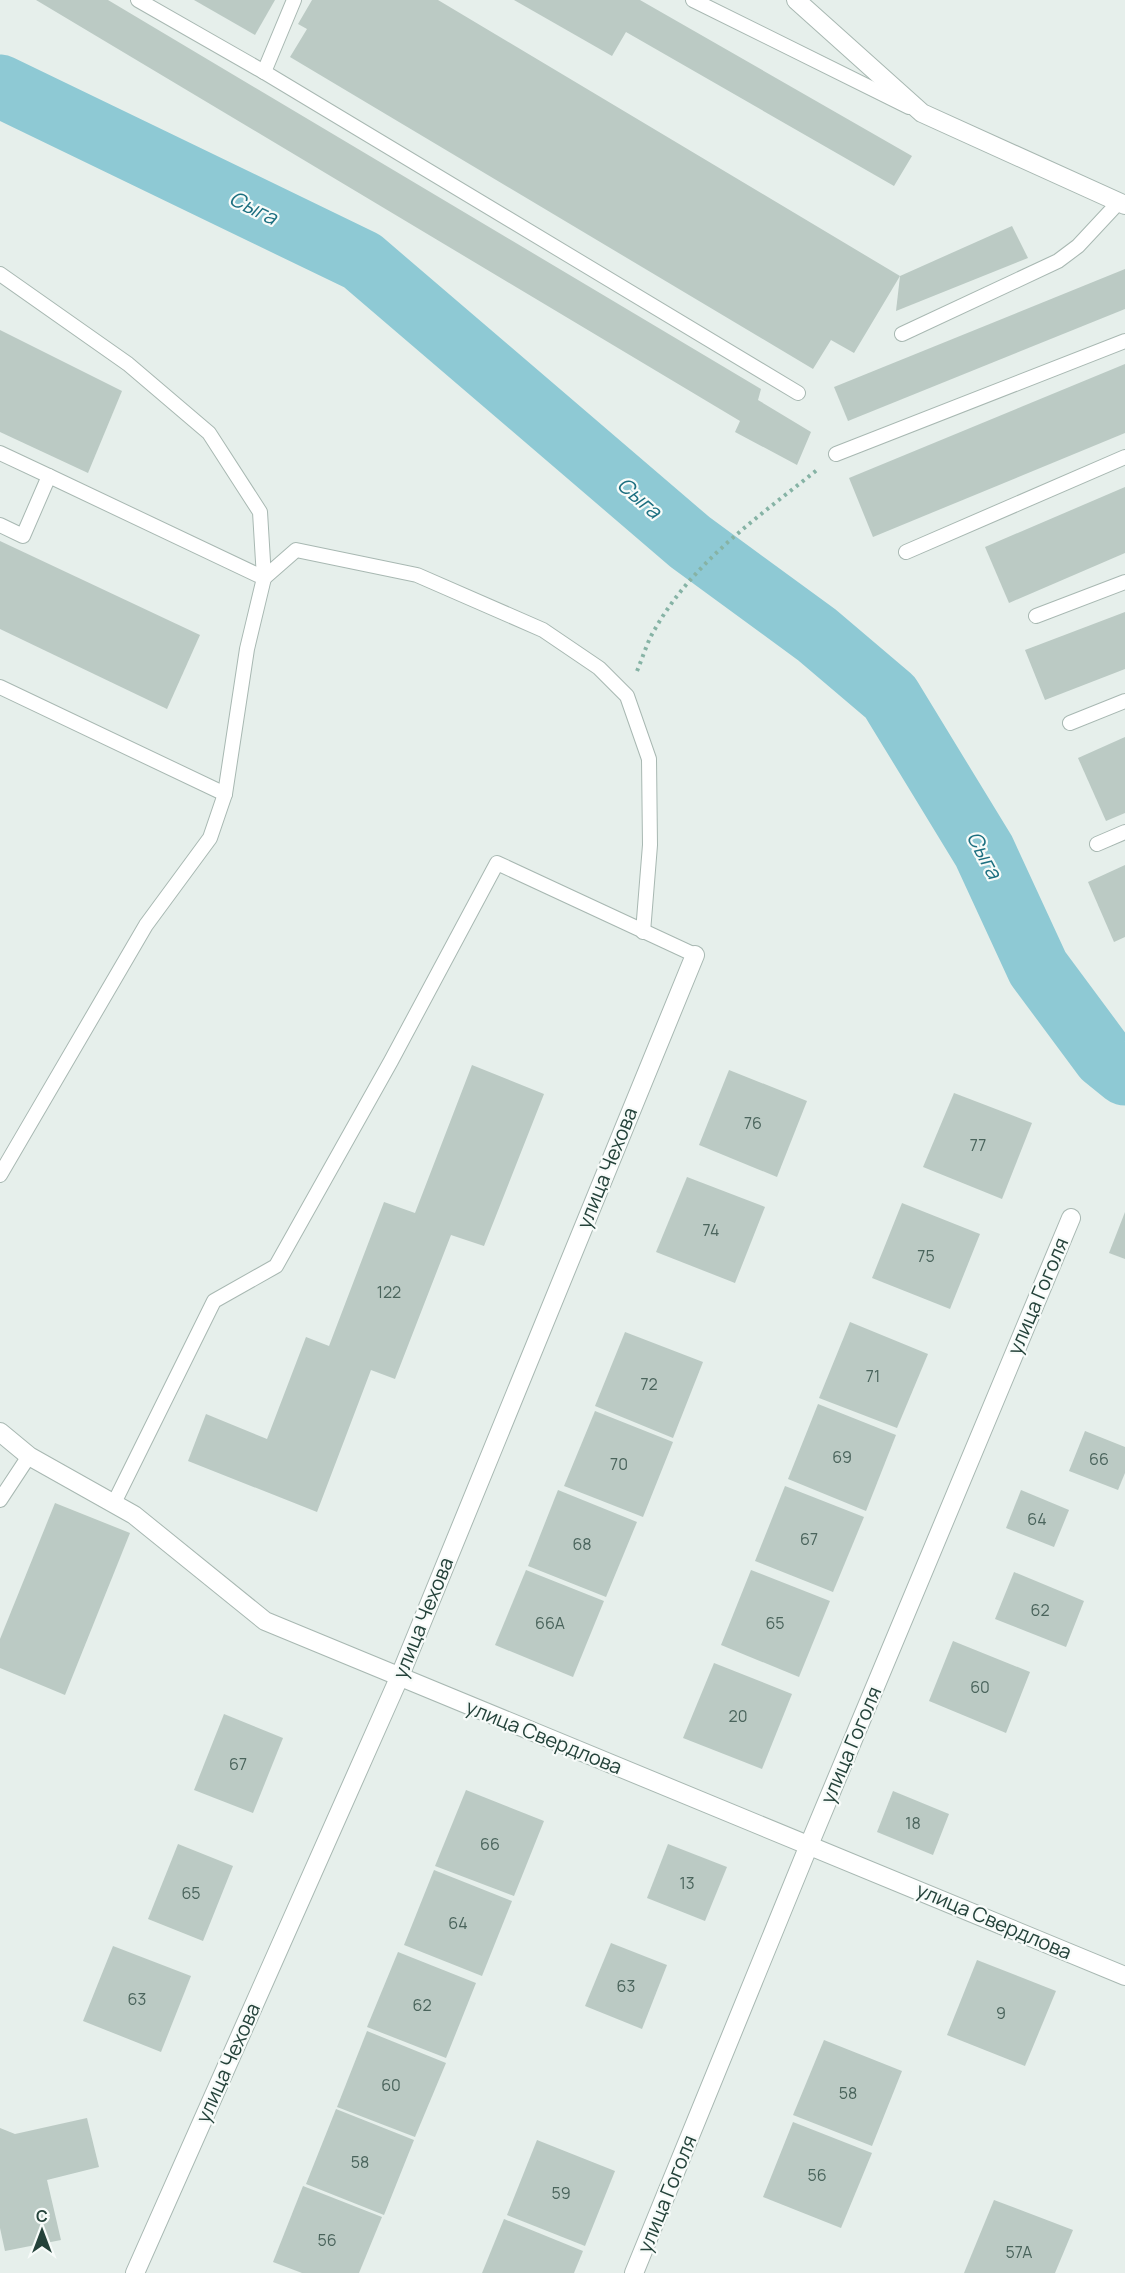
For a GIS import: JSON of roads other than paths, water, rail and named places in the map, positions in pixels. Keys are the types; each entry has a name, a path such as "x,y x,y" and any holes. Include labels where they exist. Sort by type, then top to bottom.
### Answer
{"street":[{"path":"796,0 922,113 1122,203"},
{"name":"улица Чехова","path":"135,2273 399,1678 694,955"},
{"name":"улица Гоголя","path":"634,2273 809,1845 1071,1218"},
{"name":"улица Свердлова","path":"0,1432 29,1456 134,1515 265,1621 1125,1976"}],"lane":[{"path":"138,0 264,72 798,393"},
{"path":"264,72 294,0"},
{"path":"693,0 922,113"},
{"path":"902,334 1058,261 1078,246 1122,203"},
{"path":"0,274 128,364 209,433 260,512 264,578 247,649 225,794 210,838 146,925 0,1176"},
{"path":"836,454 1125,341"},
{"path":"0,453 264,578"},
{"path":"906,552 1125,457"},
{"path":"0,525 23,536 49,476"},
{"path":"264,578 296,550 417,575 543,630 600,668 627,696 649,759 650,844 643,932"},
{"path":"1036,616 1125,582"},
{"path":"0,687 225,794"},
{"path":"1070,723 1125,701"},
{"path":"1097,844 1125,832"},
{"path":"114,1503 214,1301 276,1266 391,1061 497,862 694,955"},
{"path":"0,1500 29,1456"}],"waterway":[{"name":"Сыга","path":"0,86 362,261 690,542 817,635 890,697 984,851 1038,968 1104,1057 1125,1074"}]}
